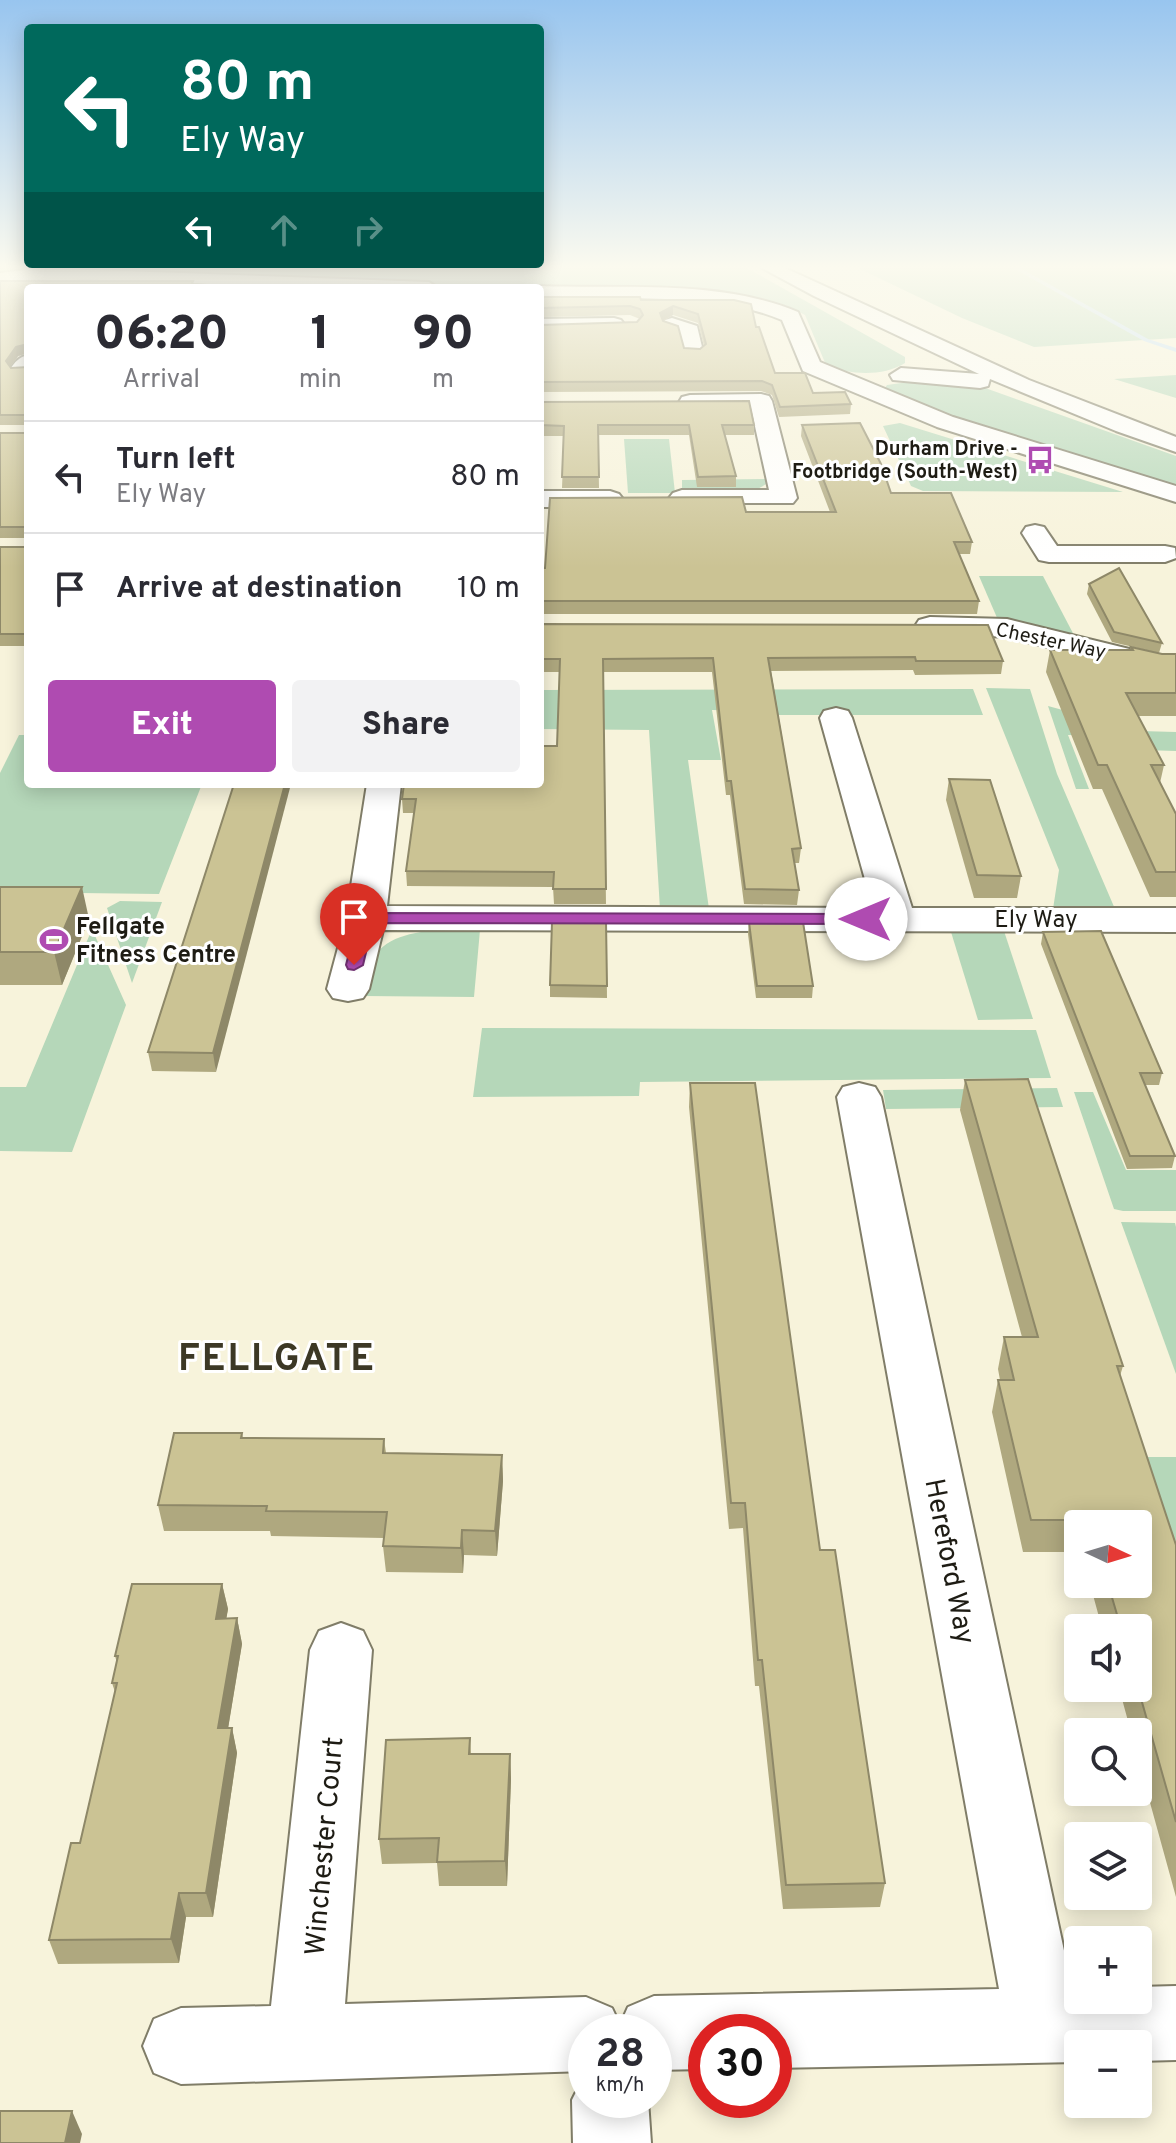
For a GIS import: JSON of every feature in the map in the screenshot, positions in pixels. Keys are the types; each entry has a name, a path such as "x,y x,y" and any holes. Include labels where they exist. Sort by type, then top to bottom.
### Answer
{"main road":[{"path":"815,368 913,411 1176,494"},
{"path":"901,375 910,368"},
{"path":"982,368 1060,402 1176,445"},
{"path":"1031,368 1176,423"},
{"path":"843,382 901,375 965,378 1060,402"},
{"path":"544,499 784,498 761,401 662,402"},
{"path":"883,420 913,411"},
{"path":"767,427 797,426"},
{"path":"1035,533 1049,554 1172,560"},
{"name":"Chester Way","path":"902,626 1007,628 1158,665 1176,664"},
{"path":"836,718 896,919"},
{"path":"348,989 366,918 383,788"},
{"name":"Ely Way","path":"366,918 896,919 1171,931"},
{"name":"Hereford Way","path":"859,1097 1043,2025"},
{"name":"Winchester Court","path":"305,2042 341,1650"},
{"path":"672,2033 1176,2023"},
{"path":"181,2046 568,2035"},
{"path":"611,2118 612,2143"}],"green space":[{"path":"836,368 896,368 866,373"},
{"path":"1176,375 1176,398 1114,379"},
{"path":"930,379 974,384 1176,456 1176,494 878,398 887,385"},
{"path":"900,423 1123,492 923,491 911,486 883,426"},
{"path":"624,439 669,439 675,493 628,493"},
{"path":"765,479 766,484 748,492 682,493 682,480"},
{"path":"979,576 1043,576 1075,637 998,620"},
{"path":"986,688 1030,689 1057,774 1115,909 1053,909 1059,870"},
{"path":"973,689 983,715 778,715 776,711 712,710 721,760 688,760 709,909 660,909 649,730 544,729 544,690"},
{"path":"1048,706 1140,731 1176,732 1176,751 1143,750 1135,736 1068,735 1089,789 1076,789"},
{"path":"19,735 24,735 24,788 200,788 159,894 0,892 0,773"},
{"path":"120,901 162,902 132,983 107,908"},
{"path":"92,929 126,1005 72,1152 0,1151 0,1087 26,1087"},
{"path":"444,929 480,930 474,997 363,996 369,966 379,950 395,939"},
{"path":"1004,931 1033,1019 978,1020 951,932"},
{"path":"482,1028 1036,1030 1051,1078 640,1082 639,1096 473,1097"},
{"path":"1057,1088 1063,1107 886,1109 883,1090"},
{"path":"1074,1092 1093,1092 1126,1170 1176,1170 1176,1211 1114,1209"},
{"path":"1121,1222 1175,1223 1176,1374"},
{"path":"1136,1457 1176,1457 1176,1549"}],"building":[{"path":"0,368 24,368 24,415 0,415"},
{"path":"544,368 773,368 775,373 805,373 813,393 845,392 851,404 780,407 772,385 762,381 544,382"},
{"path":"749,401 754,425 722,425 736,476 698,477 689,425 598,425 599,477 562,477 564,426 544,425 544,402"},
{"path":"860,423 881,464 891,493 951,493 972,542 954,542 979,601 544,601 550,498 742,497 746,512 836,512 802,425"},
{"path":"0,433 24,433 24,527 0,527"},
{"path":"0,547 24,547 24,634 0,634"},
{"path":"1119,568 1162,643 1114,632 1089,584"},
{"path":"544,624 988,625 1003,661 916,661 915,657 768,658 801,848 792,849 799,890 745,889 731,781 727,781 713,658 603,659 606,889 553,889 554,872 406,871 416,799 402,799 403,788 544,788 544,746 557,746 560,659 544,659"},
{"path":"1131,647 1176,654 1176,693 1126,693 1164,765 1151,765 1176,814 1176,872 1156,872 1107,765 1098,765 1050,650 1133,650"},
{"path":"949,779 990,780 1021,876 977,875"},
{"path":"233,788 284,788 213,1053 148,1052"},
{"path":"0,887 82,887 54,952 0,952"},
{"path":"552,922 606,922 607,986 550,985"},
{"path":"749,922 803,922 813,986 757,986"},
{"path":"1101,931 1162,1073 1140,1073 1175,1156 1130,1156 1043,932"},
{"path":"1028,1079 1123,1366 1117,1366 1176,1545 1176,1822 1152,1737 1152,1718 1147,1718 1142,1702 1152,1702 1152,1614 1117,1614 1112,1598 1152,1598 1152,1510 1064,1510 1064,1520 1031,1520 998,1380 1014,1380 1004,1337 1038,1337 965,1080"},
{"path":"690,1083 755,1083 820,1550 835,1550 885,1883 786,1885 762,1660 758,1660 745,1503 731,1503"},
{"path":"174,1433 242,1433 241,1438 384,1439 383,1453 502,1455 495,1531 462,1530 461,1548 383,1546 387,1512 266,1511 267,1506 158,1505"},
{"path":"132,1584 222,1584 216,1619 237,1618 218,1728 232,1728 206,1893 179,1893 171,1939 49,1940 71,1843 80,1843 117,1683 112,1683 118,1656 115,1656"},
{"path":"470,1738 469,1754 510,1754 505,1861 437,1862 439,1838 379,1839 386,1740"},
{"path":"0,2111 72,2111 65,2143 0,2143"}],"place":[{"name":"Durham Drive - Footbridge (South-West)","path":"1040,460"},
{"name":"Fellgate Fitness Centre","path":"54,940"}],"district":[{"name":"FELLGATE","path":"277,1357"}],"route":[{"path":"354,965 366,918 866,919"}]}
